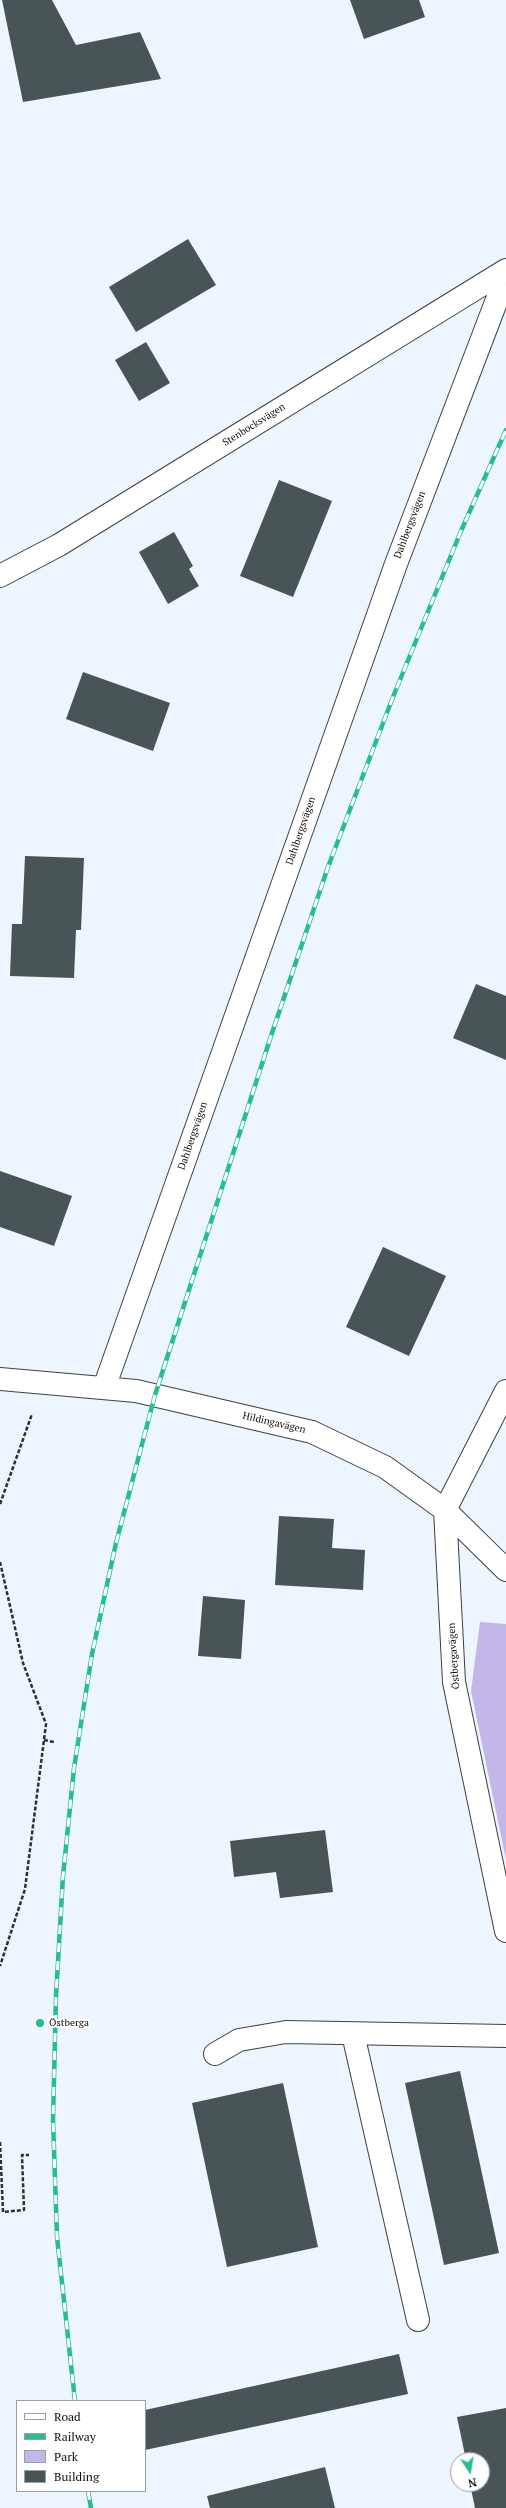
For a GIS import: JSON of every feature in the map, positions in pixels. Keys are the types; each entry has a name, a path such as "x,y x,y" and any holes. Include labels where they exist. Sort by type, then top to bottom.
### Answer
{"street":[{"name":"Stenbocksvägen","path":"0,576 59,545 506,270"},
{"name":"Dahlbergsvägen","path":"104,1388 396,564 506,276"},
{"name":"Hildingavägen","path":"0,1379 104,1388 149,1394 312,1432 385,1466 445,1510 506,1570"},
{"path":"445,1510 506,1391"},
{"name":"Östbergavägen","path":"445,1510 454,1682 506,1931"},
{"path":"214,2054 239,2040 286,2032 506,2036"},
{"path":"353,2034 418,2320"}],"path":[{"path":"0,1504 43,1382"},
{"path":"0,1562 23,1663 46,1724 25,1889 0,1966"},
{"path":"44,1740 54,1742"},
{"path":"0,2142 3,2212 24,2210 22,2156 29,2155"}],"green space":[{"path":"480,1622 506,1624 506,1860 471,1691"}],"building":[{"path":"2,0 52,0 76,45 140,32 161,79 23,102"},
{"path":"350,0 419,0 425,17 364,39"},
{"path":"188,239 216,285 136,332 109,287"},
{"path":"146,342 170,383 139,401 115,360"},
{"path":"279,480 332,501 293,597 240,576"},
{"path":"174,532 193,566 189,569 199,586 168,604 139,552"},
{"path":"83,672 170,703 153,751 66,719"},
{"path":"25,856 84,858 81,930 76,930 74,978 10,976 12,924 22,924"},
{"path":"476,984 506,996 506,1060 453,1038"},
{"path":"0,1171 72,1196 54,1246 0,1227"},
{"path":"383,1247 446,1276 409,1356 346,1327"},
{"path":"279,1516 334,1519 332,1548 365,1550 363,1590 275,1585"},
{"path":"203,1596 245,1600 241,1659 198,1656"},
{"path":"325,1830 333,1892 280,1898 276,1872 234,1877 230,1841"},
{"path":"460,2071 499,2253 444,2265 405,2083"},
{"path":"283,2083 318,2247 227,2267 192,2103"},
{"path":"399,2354 408,2394 146,2450 146,2410"},
{"path":"506,2408 506,2508 475,2508 472,2492 490,2492 490,2452 464,2452 457,2417"},
{"path":"325,2467 335,2508 210,2508 207,2496"}],"railway":[{"path":"75,2400 57,2237 53,2120 56,1996 63,1876 74,1768 92,1654 116,1543 155,1395 271,1036 328,867 393,697 461,531 506,430"},
{"path":"88,2492 91,2508"}],"place":[{"name":"Östberga","path":"40,2023"}]}
